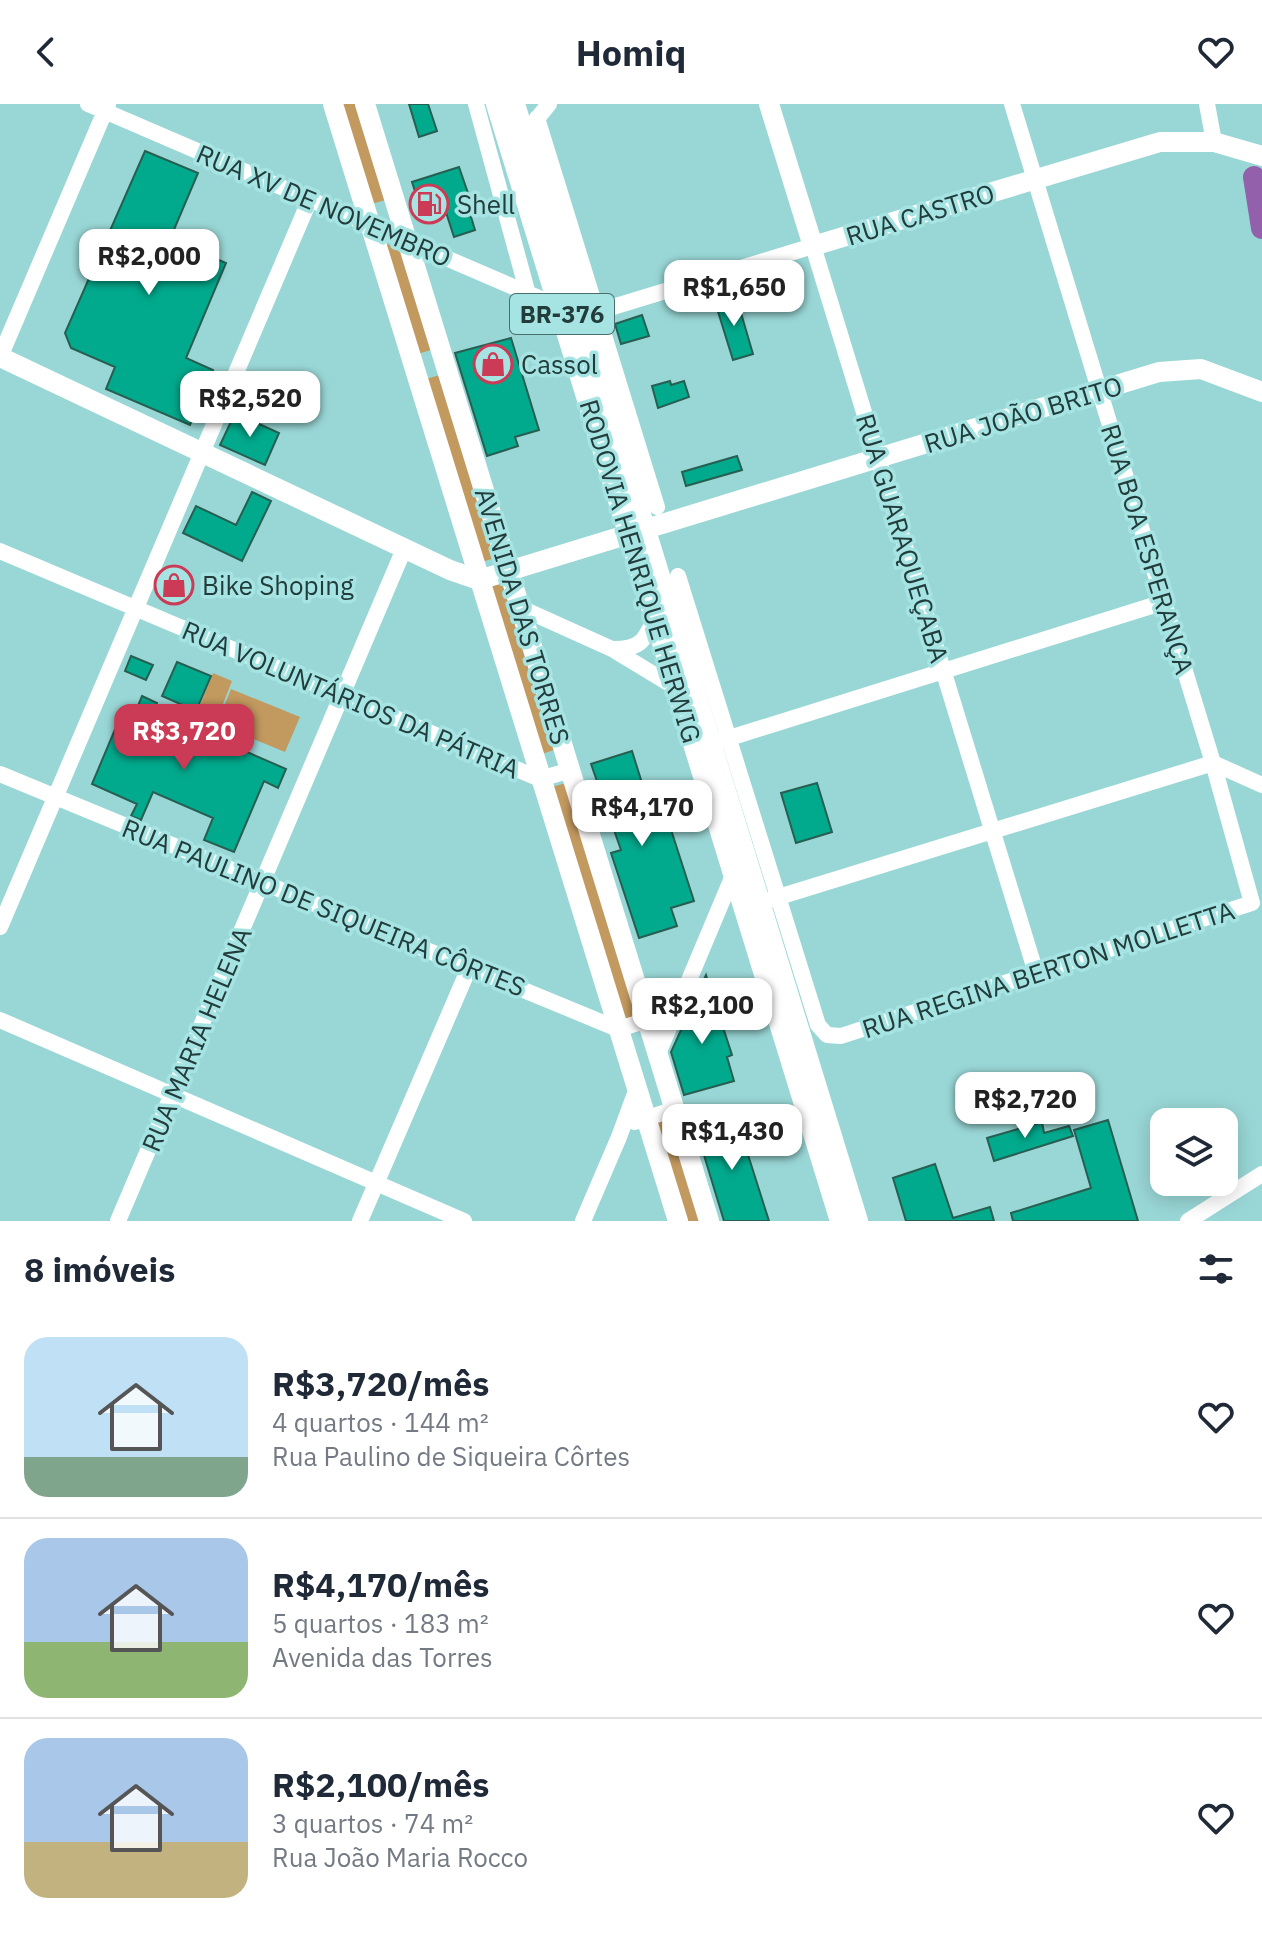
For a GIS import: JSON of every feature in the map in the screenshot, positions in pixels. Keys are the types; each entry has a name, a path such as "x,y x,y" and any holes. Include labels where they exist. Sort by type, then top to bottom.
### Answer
{"highway":[{"name":"RODOVIA HENRIQUE HERWIG","path":"497,104 579,312"},
{"name":"RODOVIA HENRIQUE HERWIG","path":"514,104 531,127 579,312 642,516 642,545 656,616 841,1221"},
{"name":"RODOVIA HENRIQUE HERWIG","path":"642,545 720,741 769,900 857,1221"}],"main road":[{"name":"AVENIDA DAS TORRES","path":"333,104 678,1221"},
{"name":"AVENIDA DAS TORRES","path":"365,104 709,1221"},
{"name":"RUA GUARAQUEÇABA","path":"769,104 813,246"},
{"name":"RUA CASTRO","path":"813,246 1160,142 1214,142 1262,156"},
{"path":"0,357 404,549 458,574 479,580"},
{"path":"415,373 419,364 427,359 436,359 444,364"},
{"name":"RUA JOÃO BRITO","path":"479,580 1159,372 1201,369 1262,392"},
{"path":"424,558 439,560 454,554 464,531"}],"street":[{"name":"RUA XV DE NOVEMBRO","path":"88,104 106,108 528,294 579,312"},
{"path":"476,104 528,294"},
{"path":"531,127 549,104"},
{"name":"RUA BOA ESPERANÇA","path":"1012,104 1213,763 1252,903"},
{"path":"1207,104 1214,142"},
{"path":"0,357 106,108"},
{"path":"0,927 310,199"},
{"name":"RUA CASTRO","path":"579,312 813,246"},
{"name":"RUA GUARAQUEÇABA","path":"813,246 1036,973"},
{"name":"RUA MARIA HELENA","path":"118,1221 404,549"},
{"name":"RUA VOLUNTÁRIOS DA PÁTRIA","path":"0,551 540,779 571,770"},
{"path":"678,576 720,741 1164,602"},
{"path":"521,608 612,649 678,689"},
{"path":"612,649 626,649 642,642 656,616"},
{"path":"769,900 1213,763 1262,785"},
{"name":"RUA PAULINO DE SIQUEIRA CÔRTES","path":"0,774 618,1029"},
{"path":"658,1054 734,873"},
{"name":"RUA REGINA BERTON MOLLETTA","path":"769,900 818,1025 827,1035 844,1035 1252,903"},
{"path":"360,1221 469,968"},
{"path":"618,1029 665,1015 682,994"},
{"path":"588,1016 604,1008 607,995"},
{"path":"0,1020 464,1221"},
{"path":"583,1221 637,1088"},
{"path":"619,1137 645,1117 675,1109"},
{"path":"1188,1221 1262,1174"}],"shaded area":[{"path":"340,104 356,104 386,200 371,204"},
{"path":"380,241 401,250 431,350 414,355"},
{"path":"440,375 495,558 478,563 422,380"},
{"path":"504,579 557,749 539,755 486,582"},
{"path":"213,673 232,681 214,727 195,718"},
{"path":"231,689 300,717 285,752 217,724"},
{"path":"566,783 638,1017 624,1020 548,788"},
{"path":"668,1116 702,1221 684,1221 654,1121"}],"building":[{"path":"409,104 428,104 437,131 419,137"},
{"path":"145,151 198,173 170,239 226,263 186,358 213,370 190,425 106,389 115,367 71,348 65,333"},
{"name":"Shell","path":"459,167 469,196 465,197 475,230 454,237 443,203 421,210 412,182"},
{"path":"736,296 753,354 733,360 715,302"},
{"path":"642,315 649,336 621,344 615,324"},
{"path":"511,338 539,430 515,437 518,446 487,456 455,353"},
{"path":"670,381 671,385 684,381 689,397 658,408 652,386"},
{"path":"235,413 279,433 265,465 220,445"},
{"path":"737,456 742,470 686,486 682,472"},
{"path":"252,492 271,501 242,561 183,533 196,506 236,525"},
{"path":"131,656 153,665 146,680 125,671"},
{"path":"177,662 211,676 196,711 162,696"},
{"path":"142,696 157,703 152,716 286,769 278,788 264,781 234,852 204,840 213,818 153,792 141,820 131,816 137,804 92,784 124,708 135,713"},
{"path":"632,751 651,812 664,808 694,901 671,908 677,926 639,938 611,853 621,850 591,764"},
{"path":"817,783 832,832 796,843 781,793"},
{"path":"706,975 732,1055 727,1057 734,1081 684,1095 671,1052"},
{"path":"736,1117 769,1221 724,1221 696,1129"},
{"path":"1108,1120 1138,1221 1013,1221 1011,1213 1091,1188 1074,1130"},
{"path":"1042,1122 1044,1133 1069,1126 1073,1136 994,1161 987,1138"},
{"path":"935,1164 953,1218 990,1207 994,1221 906,1221 893,1178"}],"waterway":[{"path":"1254,177 1262,228"}],"place":[{"name":"Shell","path":"429,204"},
{"name":"Cassol","path":"493,364"},
{"name":"Bike Shoping","path":"174,585"}]}
